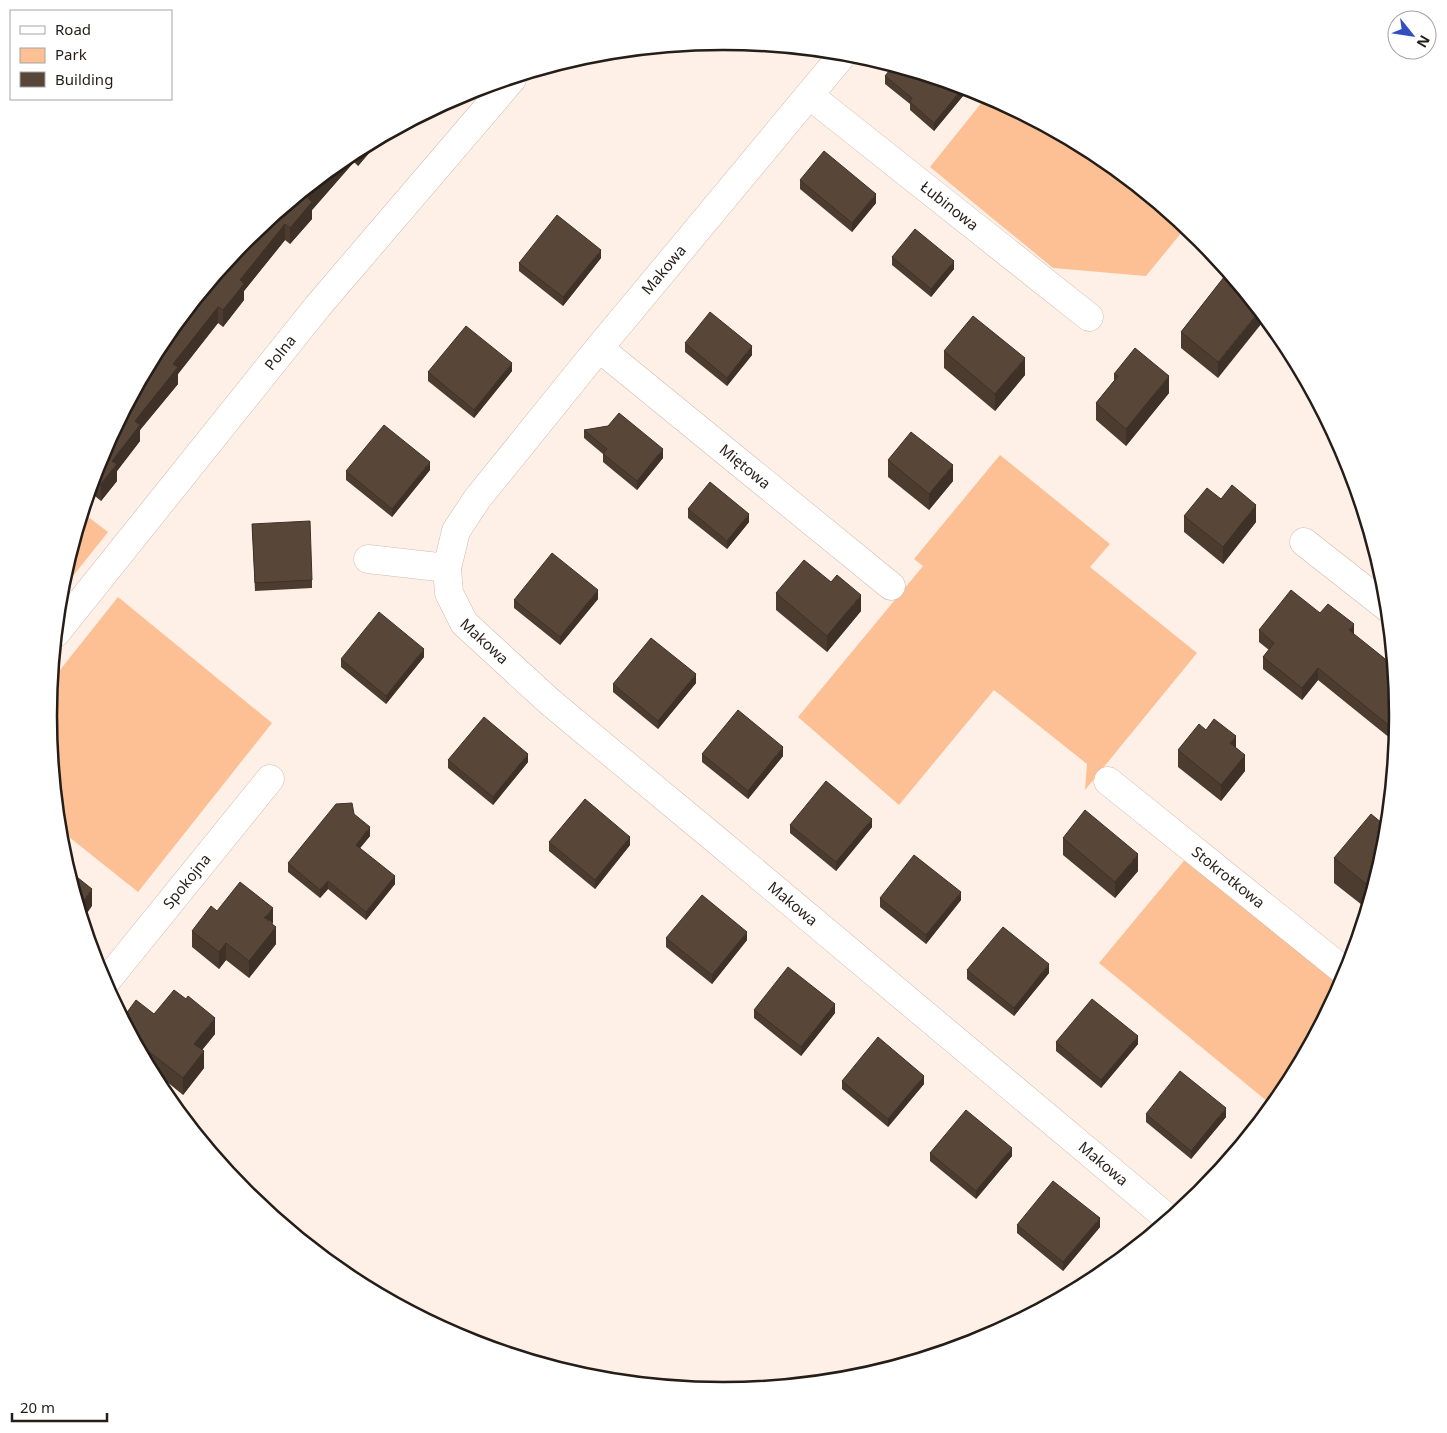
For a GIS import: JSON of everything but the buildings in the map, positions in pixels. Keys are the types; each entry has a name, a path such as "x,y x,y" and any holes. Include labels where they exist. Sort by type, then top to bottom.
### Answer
{"street":[{"name":"Makowa","path":"838,60 599,348 477,499 456,531 447,568 448,593 464,623 550,702 1165,1216"},
{"name":"Polna","path":"64,623 318,306 505,87"},
{"name":"Łubinowa","path":"810,95 1089,317"},
{"name":"Miętowa","path":"599,348 891,586"},
{"path":"1304,542 1379,601"},
{"path":"368,559 447,568"},
{"name":"Spokojna","path":"110,976 270,779"},
{"name":"Stokrotkowa","path":"1108,781 1341,968"}],"green space":[{"path":"982,102 1057,139 1094,162 1163,215 1182,232 1146,276 1053,268 930,167"},
{"path":"1000,455 1110,544 1090,567 1197,653 1085,790 1087,764 994,690 899,805 798,717 923,566 914,559"},
{"path":"88,517 108,532 72,577"},
{"path":"118,597 272,723 138,892 68,836 58,760 58,672"},
{"path":"1187,857 1335,980 1301,1050 1267,1101 1099,963"}]}
